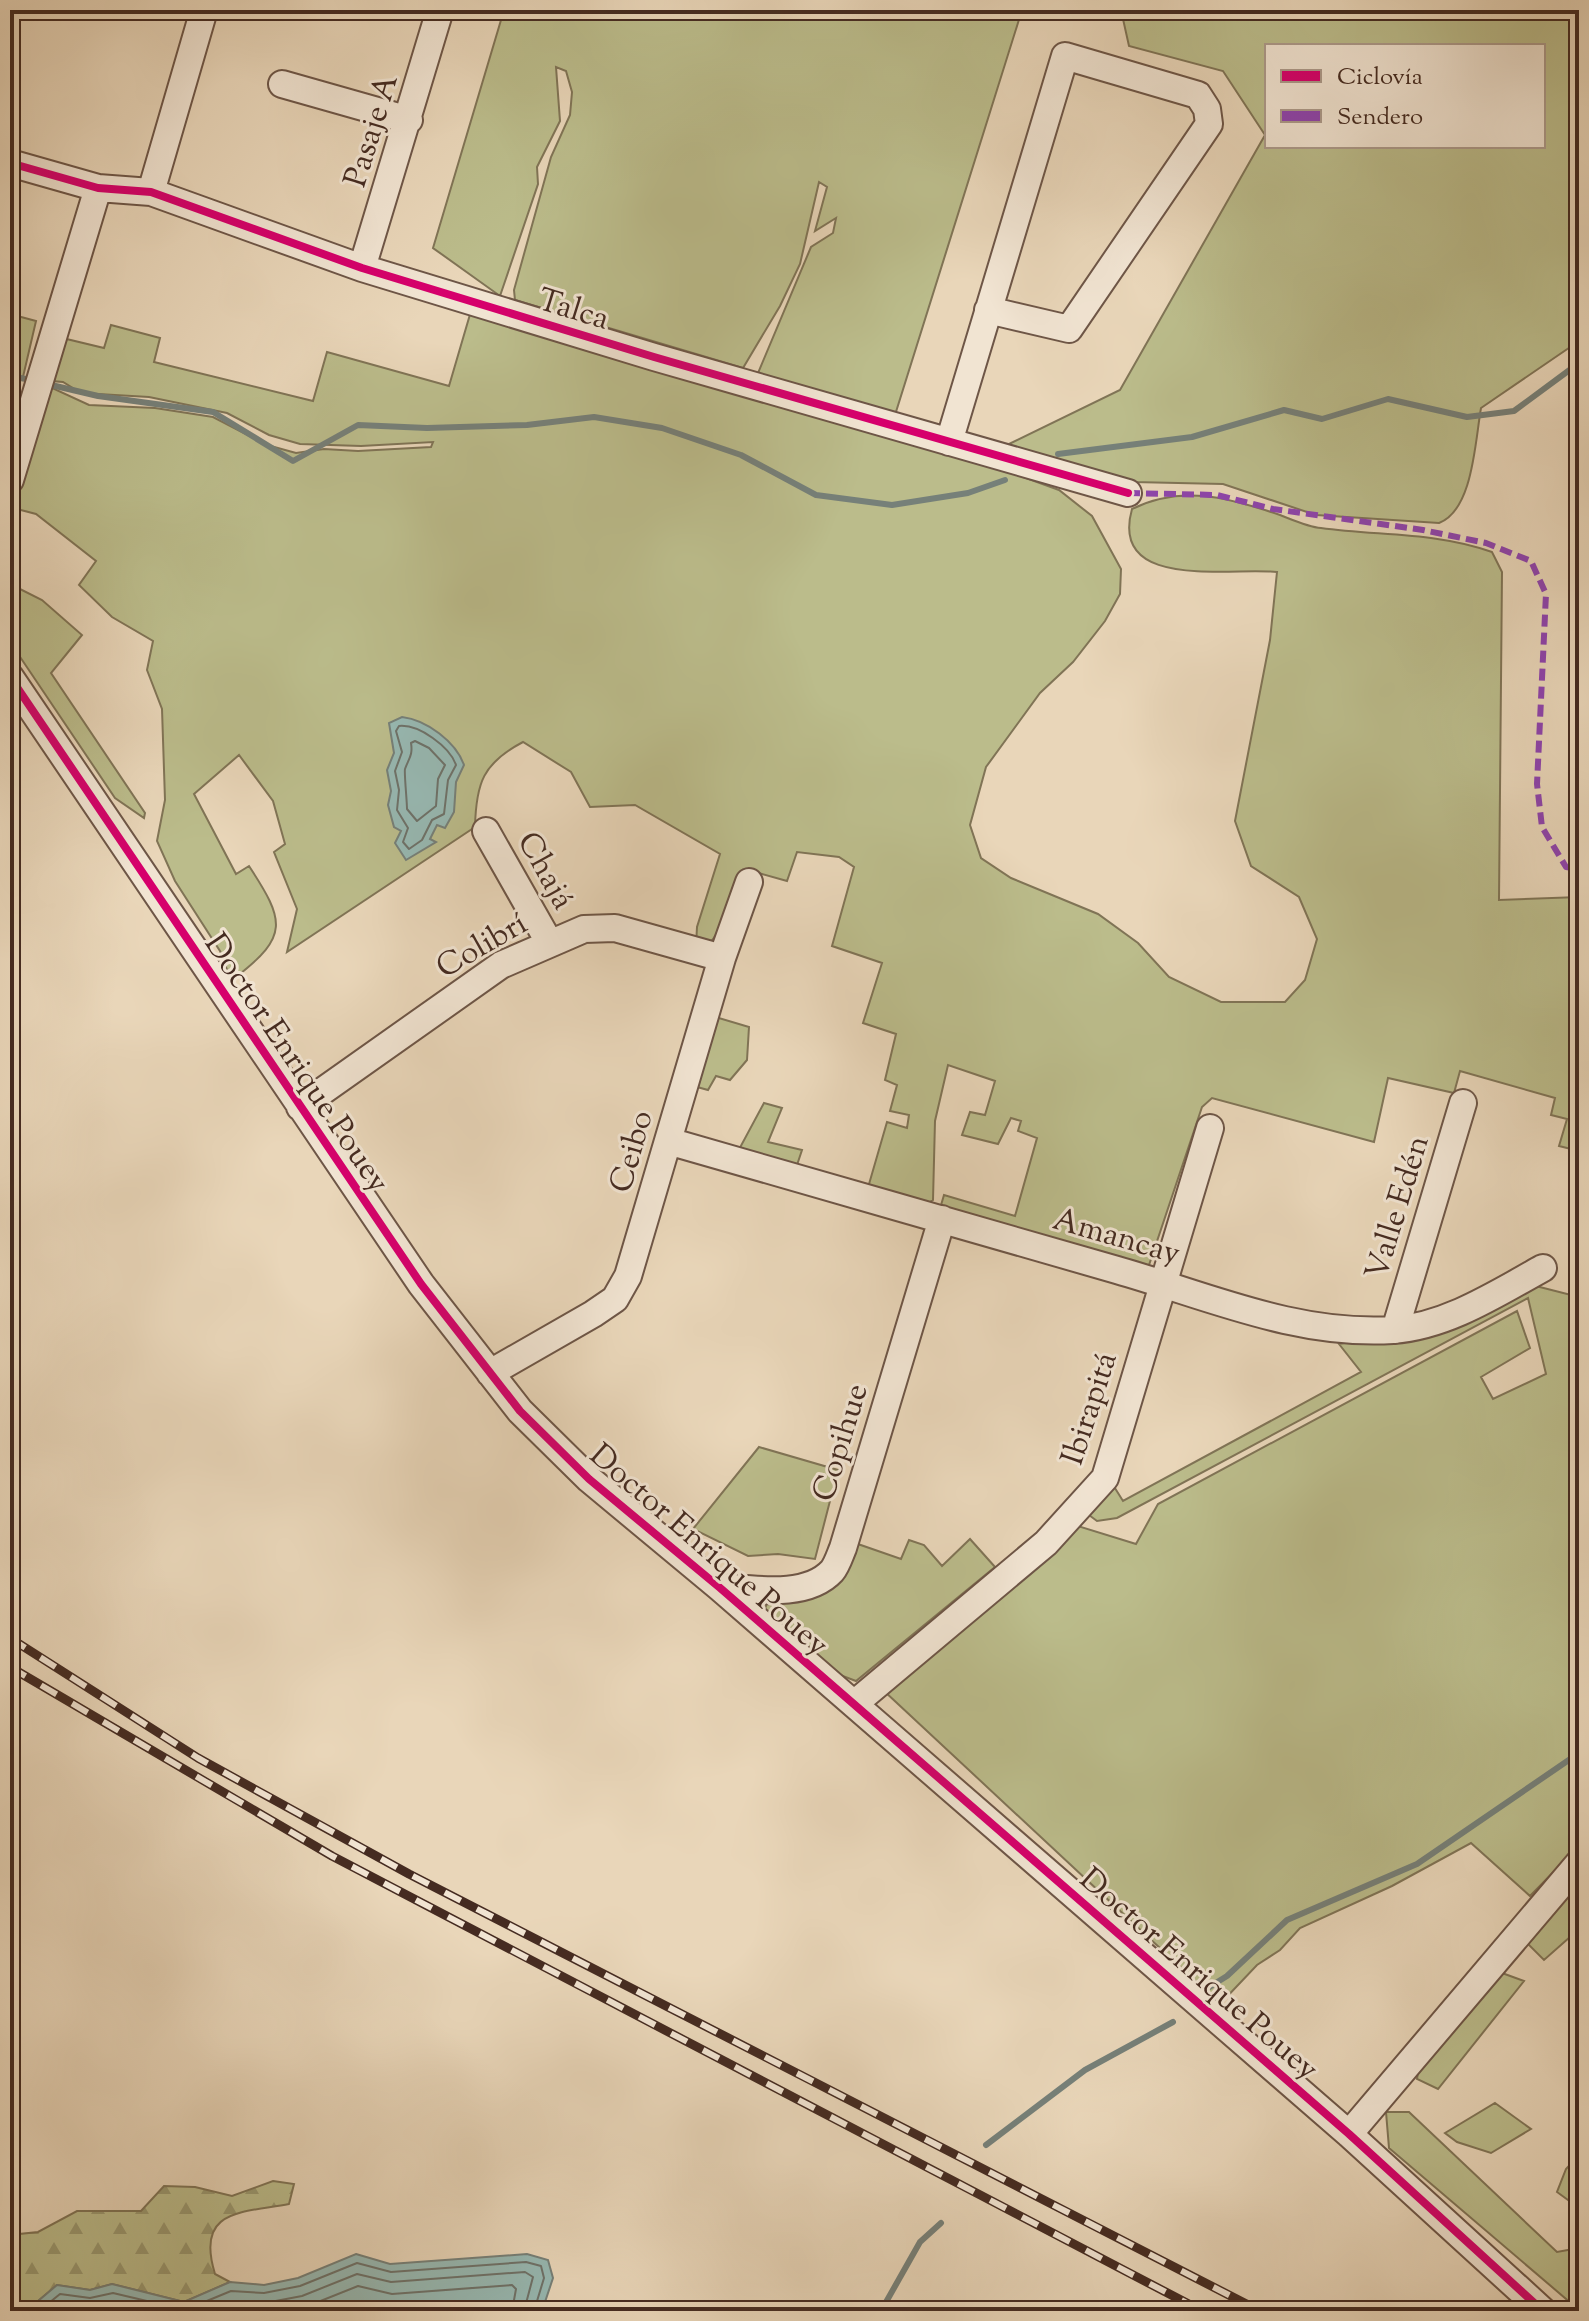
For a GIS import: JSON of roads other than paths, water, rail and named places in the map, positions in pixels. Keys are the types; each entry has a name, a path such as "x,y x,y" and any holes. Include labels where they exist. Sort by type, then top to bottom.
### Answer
{"street":[{"path":"151,192 204,10"},
{"name":"Pasaje A","path":"362,268 440,10"},
{"path":"949,442 988,310 1065,56 1198,95 1207,109 1209,124 1069,329 988,310"},
{"path":"282,84 409,120"},
{"name":"Talca","path":"10,163 98,188 151,192 362,268 1128,493"},
{"path":"10,480 98,188"},
{"name":"Doctor Enrique Pouey","path":"10,677 421,1284 520,1411 589,1479 719,1587 1349,2134 1543,2311"},
{"name":"Chajá","path":"486,831 549,942"},
{"name":"Ceibo","path":"490,1373 615,1299 628,1276 722,958 749,882"},
{"name":"Colibrí","path":"300,1107 501,965 584,929 615,928 722,958"},
{"name":"Valle Edén","path":"1395,1330 1463,1103"},
{"name":"Ibirapitá","path":"854,1704 1046,1543 1105,1478 1210,1128"},
{"name":"Amancay","path":"668,1141 1162,1283 1253,1313 1330,1331 1395,1330 1444,1320 1543,1268"},
{"name":"Copihue","path":"719,1587 777,1590 810,1585 832,1571 843,1548 942,1219"},
{"path":"1349,2134 1579,1863"}],"water":[{"path":"402,717 430,727 447,740 464,765 456,782 454,812 445,828 437,825 430,839 436,842 406,860 395,843 401,831 394,827 388,805 391,791 387,770 394,753 389,723"},
{"path":"356,2254 390,2264 527,2254 548,2260 553,2278 542,2311 33,2311 31,2307 57,2285 90,2290 112,2284 184,2302 230,2282 264,2285 298,2278"}],"waterway":[{"path":"1058,454 1192,437 1284,410 1322,419 1388,399 1467,417 1514,411 1579,363"},
{"path":"10,376 31,380"},
{"path":"47,384 98,396 213,412 293,461 358,425 427,428 527,425 594,417 662,428 741,455 816,495 892,505 968,493 1005,480"},
{"path":"1203,1991 1227,1976 1287,1920 1417,1864 1579,1753"},
{"path":"986,2145 1085,2070 1173,2022"},
{"path":"881,2311 920,2242 941,2223"}],"railway":[{"path":"10,1638 198,1758 409,1874 1260,2311"},
{"path":"10,1667 332,1856 1202,2311"}]}
